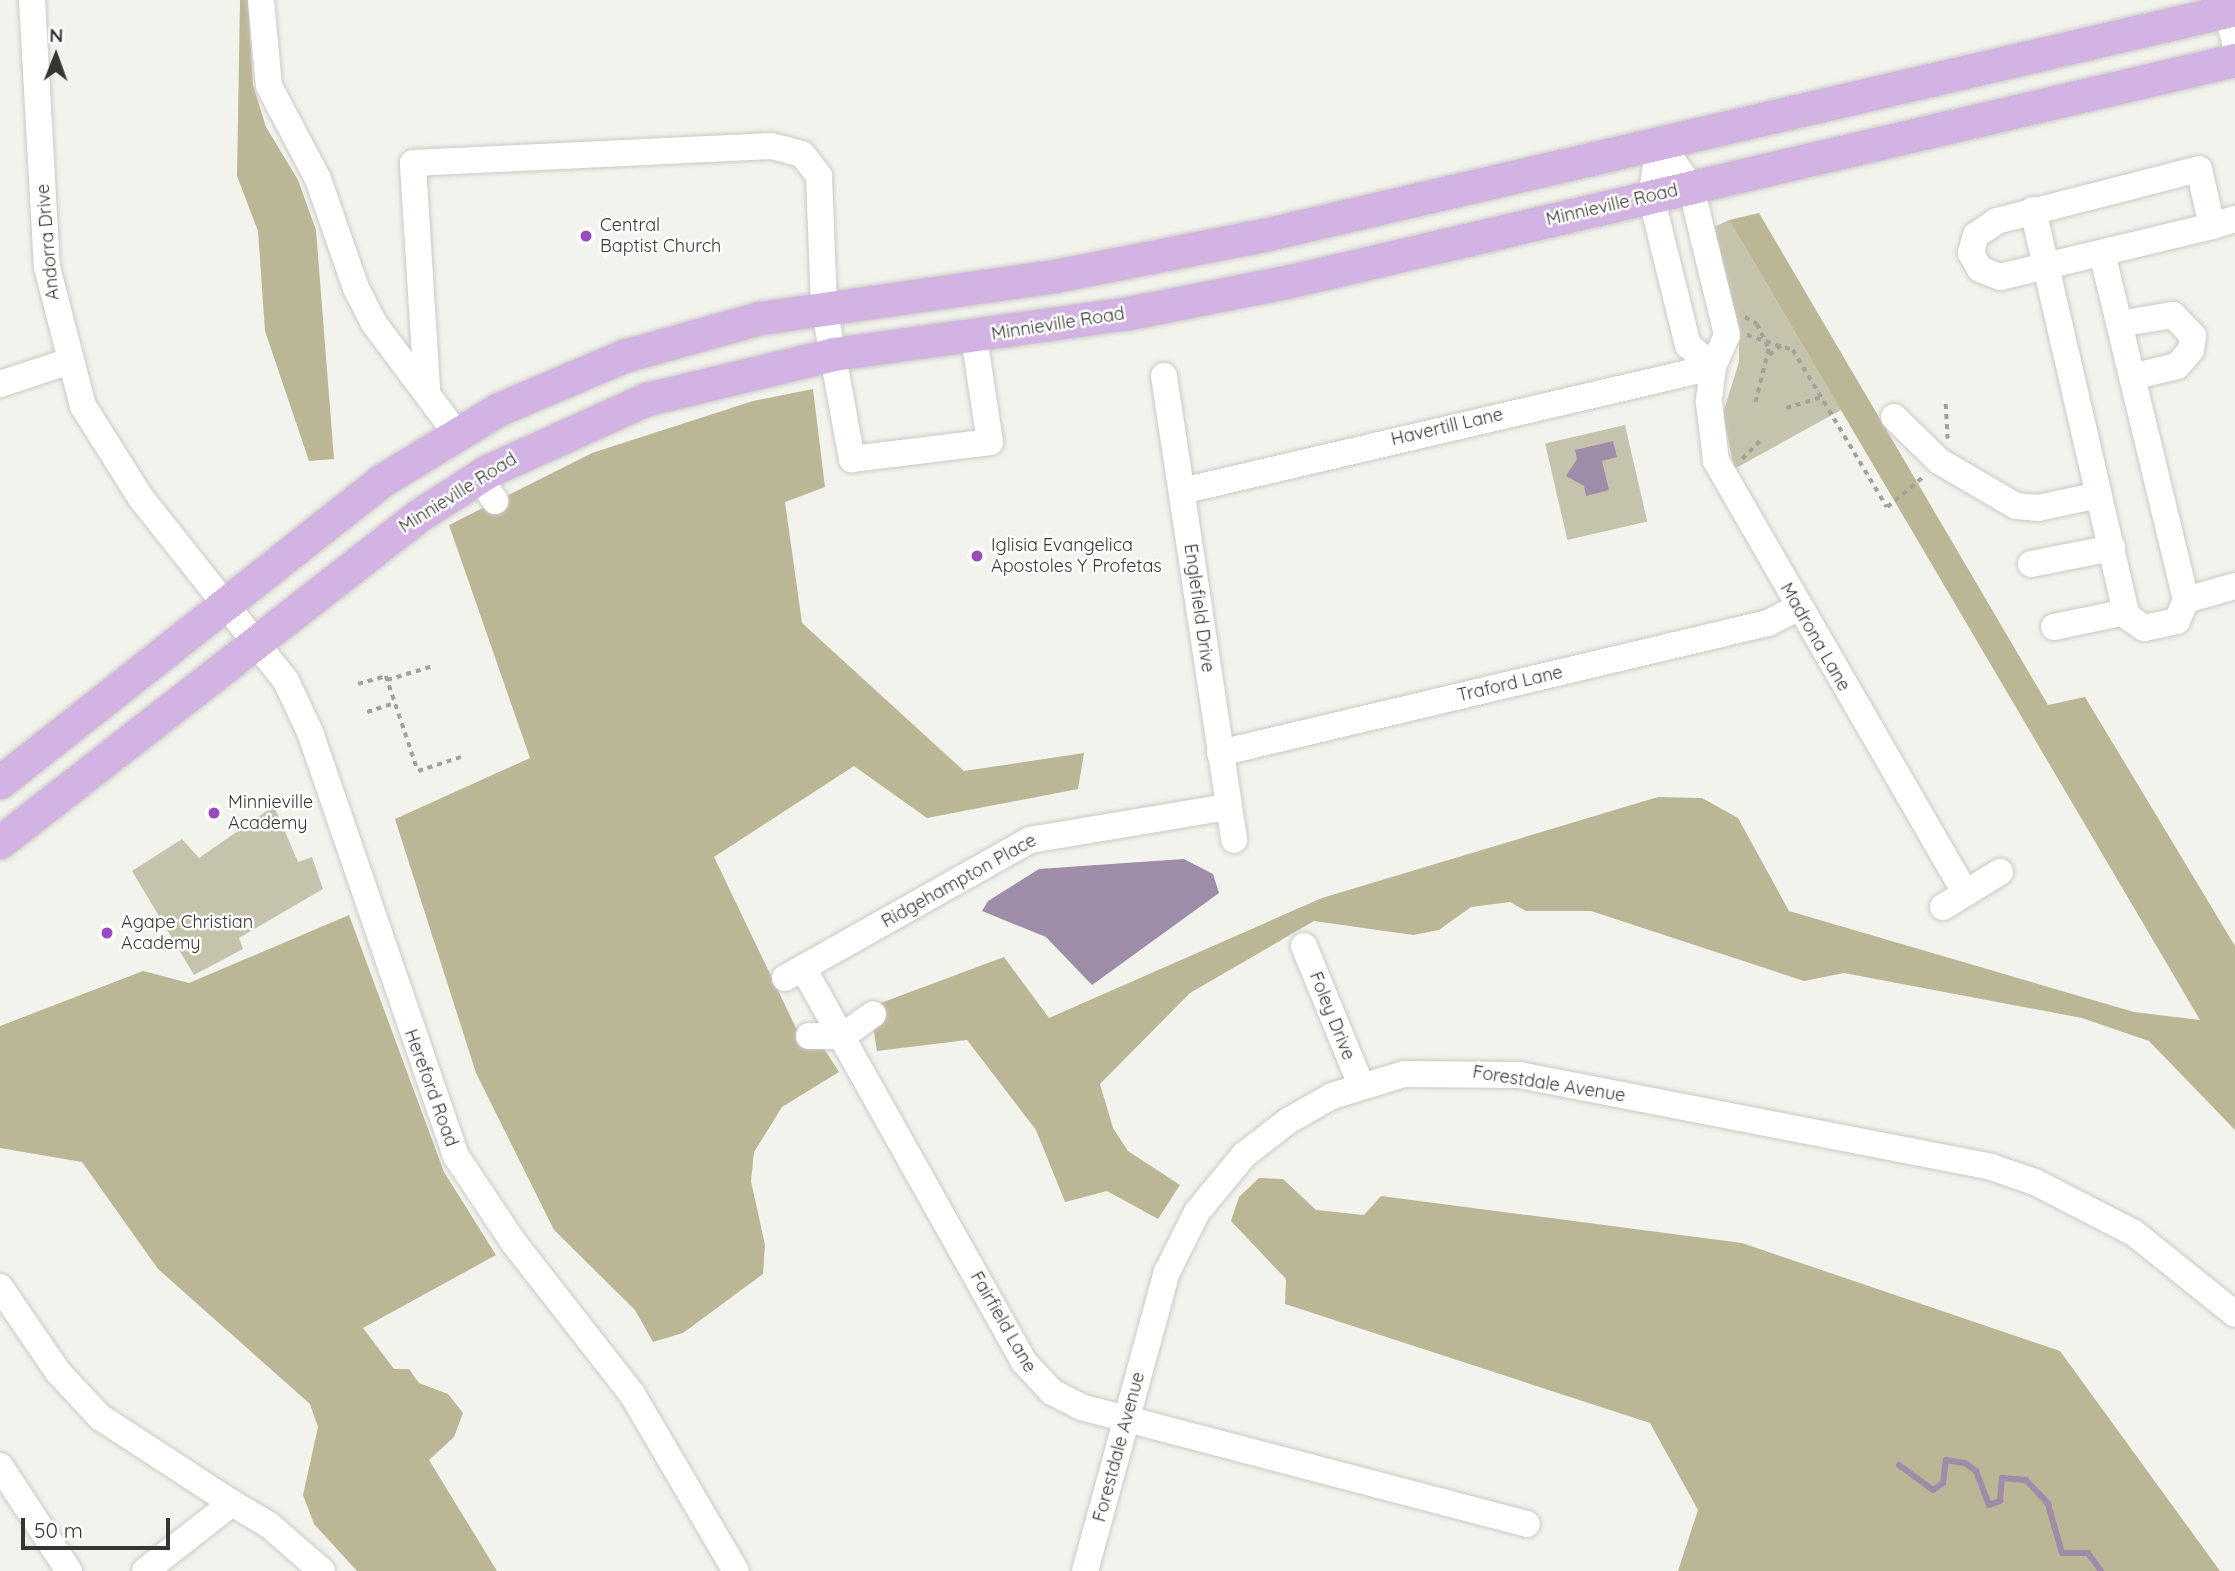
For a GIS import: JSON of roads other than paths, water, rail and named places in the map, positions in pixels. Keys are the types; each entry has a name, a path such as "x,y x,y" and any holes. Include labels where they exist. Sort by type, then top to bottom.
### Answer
{"main road":[{"path":"0,782 381,481 456,433 624,356 824,306 1079,272 1660,143 2231,10"},
{"name":"Minnieville Road","path":"0,842 134,742 256,639 487,489 647,399 834,354 974,337 1291,281 2235,60"}],"street":[{"name":"Andorra Drive","path":"32,0 47,267 67,362 110,456 227,600"},
{"path":"261,0 265,66 277,109 313,167 373,322 427,388 456,433"},
{"path":"2231,10 2235,43"},
{"path":"1660,143 1651,196 1688,345 1713,367"},
{"name":"Madrona Lane","path":"1660,143 1691,187 1727,335 1713,367 1708,419 1716,461 1954,900 2000,872"},
{"path":"427,388 413,163 772,146 802,154 819,176 824,306 852,459 990,442 974,337"},
{"path":"2199,169 2224,222 2102,253 1992,276 1971,253 1983,228 2033,210 2199,169"},
{"path":"2033,210 2126,612 2144,628 2176,621 2186,600 2102,253"},
{"path":"2119,324 2173,315 2193,336 2191,350 2177,366 2132,377"},
{"path":"0,384 67,362"},
{"name":"Havertill Lane","path":"1182,491 1713,367"},
{"name":"Englefield Drive","path":"1164,376 1234,840"},
{"path":"1894,417 1939,461 2016,506 2038,508 2099,495"},
{"path":"2031,564 2112,548"},
{"path":"2186,600 2235,586"},
{"name":"Hereford Road","path":"227,600 256,639 304,716 456,1156 514,1243 632,1394 736,1571"},
{"name":"Traford Lane","path":"1220,753 1768,623 1797,608"},
{"path":"2054,626 2126,612"},
{"name":"Ridgehampton Place","path":"794,973 1030,840 1228,807"},
{"name":"Foley Drive","path":"1304,946 1361,1085"},
{"name":"Fairfield Lane","path":"794,973 843,1036 1024,1362 1068,1402 1527,1524"},
{"path":"809,1035 843,1036 873,1014"},
{"name":"Forestdale Avenue","path":"1085,1571 1167,1272 1197,1212 1273,1131 1361,1085 1445,1070 1505,1074 1969,1161 2035,1182 2113,1221 2174,1260 2235,1314"},
{"path":"0,1287 58,1372 100,1417 270,1525 322,1571"},
{"path":"0,1466 69,1571"},
{"path":"145,1571 232,1503"}],"waterway":[{"path":"1899,1465 1933,1490 1943,1483 1946,1460 1965,1463 1976,1471 1989,1505 2000,1501 2002,1478 2026,1480 2048,1504 2062,1553 2088,1553 2101,1571"}],"place":[{"name":"Central Baptist Church","path":"586,236"},
{"name":"Iglisia Evangelica Apostoles Y Profetas","path":"977,556"},
{"name":"Minnieville Academy","path":"214,813"},
{"name":"Agape Christian Academy","path":"107,933"}]}
